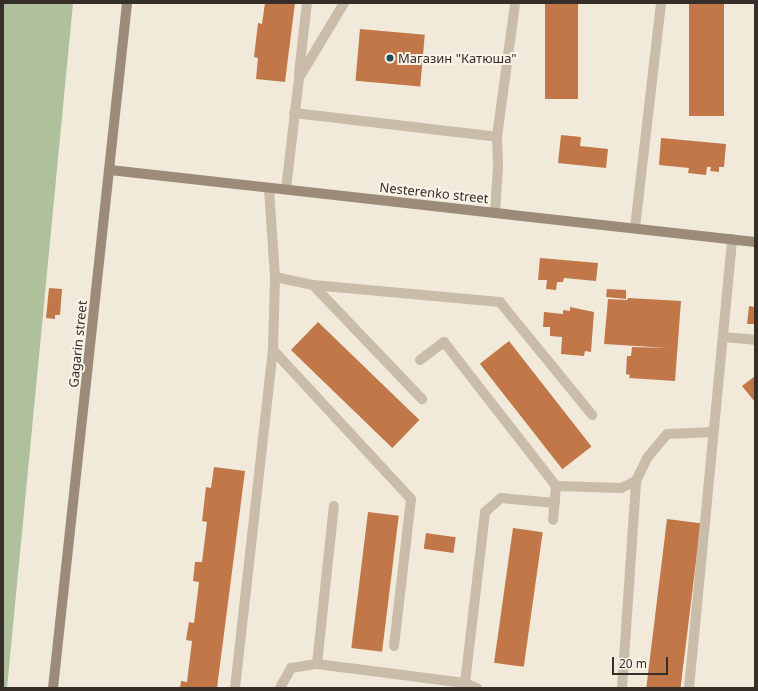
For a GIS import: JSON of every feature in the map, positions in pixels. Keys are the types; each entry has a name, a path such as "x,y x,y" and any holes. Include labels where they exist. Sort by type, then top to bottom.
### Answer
{"main road":[{"name":"Gagarin street","path":"54,688 127,3"},
{"name":"Nesterenko street","path":"110,170 755,242"}],"street":[{"path":"286,189 307,3"},
{"path":"299,78 344,3"},
{"path":"495,213 498,166 497,137 515,3"},
{"path":"635,228 661,3"},
{"path":"294,114 497,137"},
{"path":"235,688 273,350 275,277 269,188"},
{"path":"689,688 732,239"},
{"path":"275,277 313,285 500,302 592,415"},
{"path":"313,285 422,399"},
{"path":"723,337 755,340"},
{"path":"420,360 444,342 556,486 553,520"},
{"path":"273,350 411,499 394,646"},
{"path":"622,688 636,481 647,458 666,434 713,432"},
{"path":"556,486 621,488 636,481"},
{"path":"465,683 485,512 501,498 555,503"},
{"path":"317,664 334,506"},
{"path":"280,688 290,668 317,664 465,683 477,688"}],"green space":[{"path":"3,3 73,3 7,688 3,688"}],"building":[{"path":"265,3 295,3 285,82 256,79 258,58 254,57 258,23 262,24"},
{"path":"545,3 578,3 578,99 545,99"},
{"path":"689,3 724,3 724,116 689,116"},
{"name":"Магазин \"Катюша\"","path":"360,29 425,35 420,86 355,81"},
{"path":"561,135 581,137 580,146 608,149 606,168 558,163"},
{"path":"661,138 726,144 724,167 719,167 719,172 710,171 711,167 707,167 706,175 688,173 689,168 659,165"},
{"path":"540,258 598,263 596,281 564,278 563,282 557,282 556,290 546,289 547,280 538,280"},
{"path":"49,288 62,289 60,315 55,315 55,319 46,318"},
{"path":"607,289 626,290 626,299 606,297"},
{"path":"628,298 681,301 675,381 629,378 630,375 626,374 627,356 631,356 632,347 669,348 604,344 608,299 627,300"},
{"path":"749,306 755,307 755,324 747,324"},
{"path":"570,307 594,312 591,352 585,351 584,356 561,354 562,337 550,336 550,327 543,327 544,312 563,314 563,310 570,311"},
{"path":"318,322 419,420 392,448 291,350"},
{"path":"509,341 591,447 562,469 480,364"},
{"path":"755,376 755,402 742,386"},
{"path":"214,467 245,471 217,688 180,688 181,681 187,682 192,641 186,640 189,622 194,623 199,582 193,581 195,562 202,562 207,522 202,521 206,487 211,488"},
{"path":"368,512 399,516 382,652 351,648"},
{"path":"667,519 701,523 681,688 646,688"},
{"path":"513,528 543,532 524,667 494,663"},
{"path":"426,533 456,537 453,553 424,549"}],"place":[{"name":"Магазин \"Катюша\"","path":"390,58"}]}
